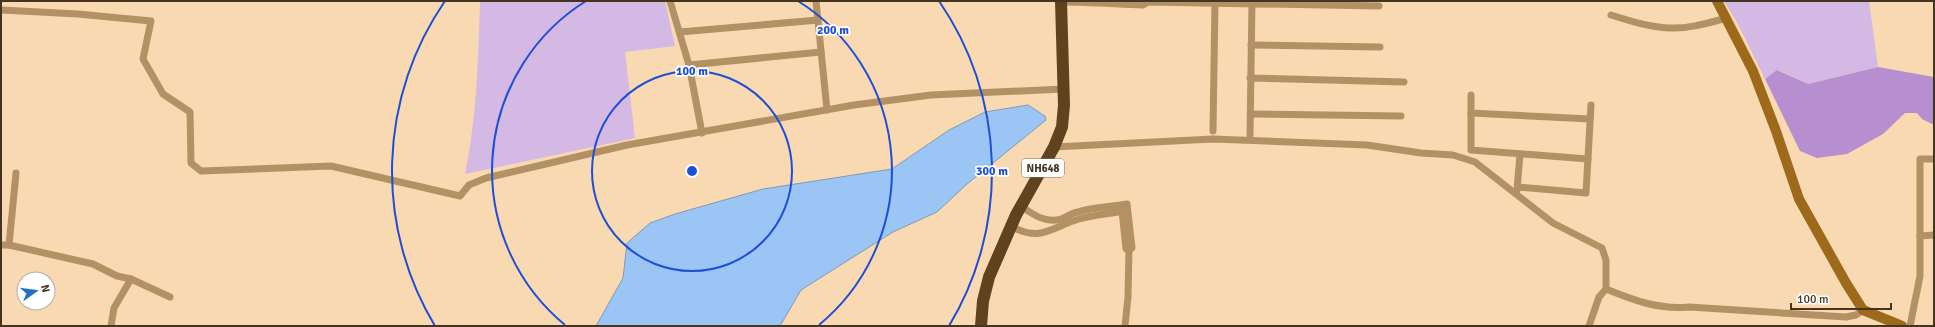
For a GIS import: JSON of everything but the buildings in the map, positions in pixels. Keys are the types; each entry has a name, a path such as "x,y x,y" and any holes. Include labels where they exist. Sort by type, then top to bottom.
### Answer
{"highway":[{"name":"NH648","path":"981,326 983,301 989,277 1011,226 1054,147 1062,127 1064,89 1061,1"}],"street":[{"path":"670,1 689,65 702,133"},
{"path":"816,1 826,110"},
{"path":"1061,1 1100,1 1108,5 1143,5 1150,2 1215,2 1379,6"},
{"path":"1717,1 1753,70 1799,199 1846,283 1863,310 1902,326"},
{"path":"1213,131 1215,2"},
{"path":"1250,135 1252,3"},
{"path":"1,10 78,14 151,21 143,59 163,94 190,112 190,163 201,171 331,166 460,196 470,185 486,178 627,145 826,110 931,95 1064,89"},
{"path":"1611,15 1646,25 1669,28 1700,25 1726,18"},
{"path":"680,32 818,20"},
{"path":"1251,45 1380,47"},
{"path":"689,65 821,52"},
{"path":"1250,78 1404,82"},
{"path":"1471,95 1471,150 1588,159"},
{"path":"1518,187 1586,193 1590,105"},
{"path":"1471,113 1590,119"},
{"path":"1251,114 1401,116"},
{"path":"1054,147 1213,140 1367,145 1422,153 1453,155 1475,162 1503,182 1516,195 1554,223 1602,248 1606,260 1606,289 1599,297 1589,326"},
{"path":"1516,195 1518,187 1520,154"},
{"path":"1910,326 1920,276 1920,159 1934,159"},
{"path":"9,245 16,172"},
{"path":"1021,206 1044,220 1059,220 1078,212 1127,204 1132,248 1129,250 1128,297 1124,326"},
{"path":"1011,226 1022,232 1034,234 1055,229 1080,219 1122,211 1126,249 1129,250"},
{"path":"1920,236 1934,235"},
{"path":"1,244 93,264 116,276 131,279 170,298"},
{"path":"111,326 114,308 131,279"},
{"path":"1606,289 1646,305 1673,309 1689,308 1846,317 1856,316 1863,310"}],"shaded area":[{"path":"480,1 665,1 675,46 625,52 635,138 465,174 472,131 478,66"},
{"path":"1724,1 1869,1 1878,67 1808,84 1778,70 1765,79 1739,26"},
{"path":"1878,67 1934,77 1934,125 1922,119 1917,113 1905,113 1883,134 1847,154 1817,158 1800,151 1765,79 1777,70 1808,84"}],"water":[{"path":"1028,105 1045,116 1046,120 967,184 937,212 893,232 801,290 780,326 596,326 623,278 627,243 650,223 675,214 763,189 892,169 949,130 985,112"}]}
